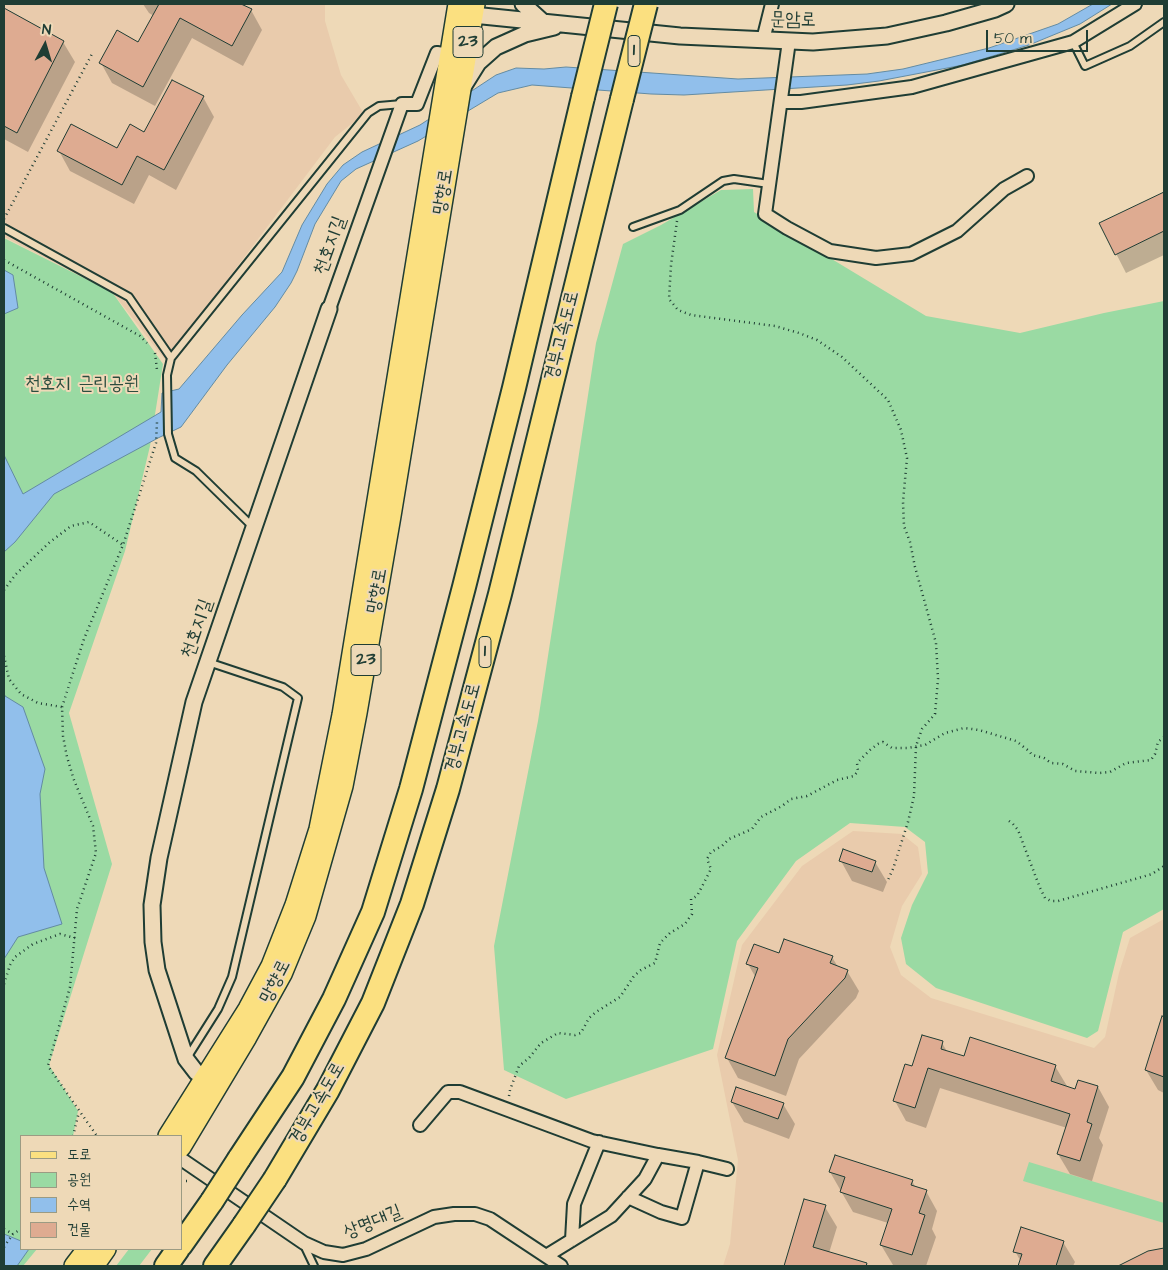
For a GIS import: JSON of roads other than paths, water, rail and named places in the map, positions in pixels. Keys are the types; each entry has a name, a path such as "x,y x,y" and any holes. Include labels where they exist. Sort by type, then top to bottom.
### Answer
{"highway":[{"name":"경부고속도로","path":"182,1244 293,1077 334,999 373,912 411,789 464,587 606,4"},
{"name":"경부고속도로","path":"215,1266 275,1178 328,1090 373,1002 412,904 448,789 500,594 646,4"},
{"path":"166,1266 177,1250"}],"main road":[{"name":"망향로","path":"169,1135 211,1082 282,974 306,916 343,786 391,516 452,140 459,84 458,56 465,9"},
{"name":"망향로","path":"182,1145 211,1082 271,966 295,905 319,829 342,715 435,149 459,84"},
{"path":"74,1266 86,1250"},
{"path":"94,1266 105,1250"}],"street":[{"path":"523,4 543,22"},
{"path":"763,40 772,4"},
{"name":"문암로","path":"465,9 543,22 680,36 813,42 887,36 946,23 996,9 1006,4"},
{"path":"782,97 801,102 912,87 1073,42 1135,4"},
{"path":"459,84 496,47 525,34 566,24"},
{"path":"789,41 788,61 765,214 787,228 830,250 876,258 911,254 957,231 1004,189 1027,176"},
{"path":"400,110 417,104 437,53 458,56"},
{"name":"천호지길","path":"211,1082 196,1072 186,1059 157,970 153,942 152,905 159,858 194,702 329,309 400,110"},
{"path":"420,1125 448,1092 460,1092 599,1142 727,1168"},
{"path":"572,1240 574,1204 599,1142"},
{"path":"546,1256 611,1216 645,1179 658,1155"},
{"name":"상명대길","path":"182,1160 304,1243 324,1252 344,1255 366,1250 434,1217 454,1214 475,1214 490,1219 561,1266"},
{"path":"628,1197 661,1212 682,1218 698,1162"}],"lane":[{"path":"1073,42 1085,66 1130,46 1164,22"},
{"path":"254,528 196,471 175,458 168,434 167,375 171,358 368,113 379,106 400,110"},
{"path":"633,227 680,210 723,181 734,179 769,184"},
{"path":"4,228 129,297 171,358"},
{"path":"186,1059 218,1009 232,978 298,698 283,687 208,662"},
{"path":"304,1243 314,1266"}],"water":[{"path":"1093,4 1112,4 1080,24 1029,45 963,65 879,81 847,85 684,95 532,85 498,93 418,141 356,169 341,181 315,224 291,283 275,307 227,365 181,427 54,494 15,542 4,552 4,455 23,494 161,412 162,393 179,389 242,315 282,272 302,225 327,184 343,165 362,152 420,125 496,75 516,68 544,69 566,67 738,79 867,74 903,69 989,48 1058,24"},
{"path":"4,270 13,275 18,308 4,314"},
{"path":"4,693 5,696 23,707 45,769 40,794 44,868 62,924 18,937 4,959"},
{"path":"4,1234 20,1241 20,1250 28,1250 17,1266 4,1266"}],"park label":[{"name":"천호지 근린공원","path":"82,385"}]}
